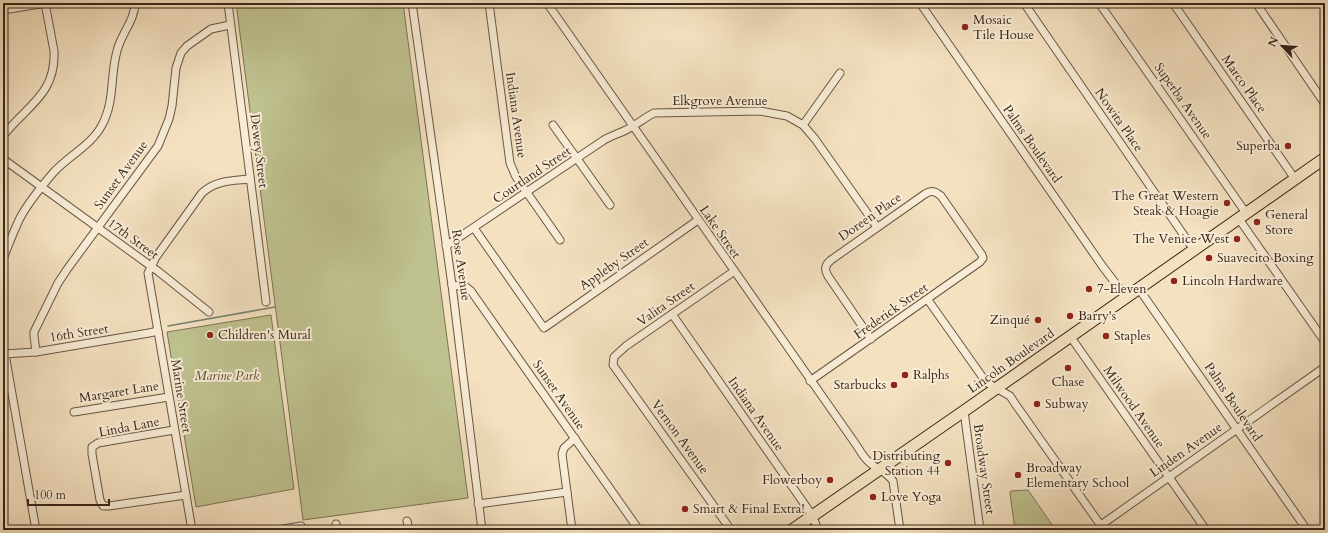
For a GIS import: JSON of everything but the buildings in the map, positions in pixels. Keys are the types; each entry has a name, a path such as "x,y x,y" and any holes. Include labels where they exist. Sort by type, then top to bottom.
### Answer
{"highway":[{"name":"Lincoln Boulevard","path":"792,530 1325,158"}],"street":[{"path":"3,10 46,3 54,51 52,74 41,97 3,136"},
{"path":"3,259 19,221 42,187 60,166 91,139 102,125 108,112 111,100 116,52 133,15 135,3"},
{"name":"Dewey Street","path":"228,3 266,302"},
{"name":"Rose Avenue","path":"412,3 452,285 482,530"},
{"name":"Indiana Avenue","path":"489,3 510,163 516,177 526,193 560,240"},
{"name":"Lake Street","path":"547,3 810,381 869,463 890,476 900,530"},
{"name":"Palms Boulevard","path":"920,3 1126,298"},
{"name":"Nowita Place","path":"1024,3 1194,250"},
{"name":"Superba Avenue","path":"1099,3 1243,216 1325,342"},
{"name":"Marco Place","path":"1173,3 1295,179"},
{"path":"1256,3 1325,104"},
{"name":"Sunset Avenue","path":"36,352 34,332 68,268 158,146 164,133 172,106 176,68 181,53 187,46 211,29 230,25"},
{"path":"803,125 840,73"},
{"name":"Elkgrove Avenue","path":"632,126 654,113 748,111 765,112 786,116 803,125 816,139 877,227"},
{"path":"553,125 610,205"},
{"name":"Courtland Street","path":"446,246 608,137 632,126"},
{"name":"17th Street","path":"3,159 150,266 209,312"},
{"path":"150,266 209,187 218,183 250,179"},
{"name":"Doreen Place","path":"871,339 825,272 825,268 830,260 925,194 933,191 941,196 983,258"},
{"name":"Appleby Street","path":"474,228 544,328 698,220"},
{"name":"Frederick Street","path":"810,381 928,300 980,262 983,258"},
{"name":"Marine Street","path":"150,266 148,276 192,530"},
{"name":"Valita Street","path":"614,357 626,346 734,272"},
{"name":"Sunset Avenue","path":"452,285 466,287 472,291 639,530"},
{"name":"Palms Boulevard","path":"1139,289 1307,530"},
{"path":"928,300 986,382 1010,396 1102,527"},
{"name":"Indiana Avenue","path":"672,314 812,515 818,530"},
{"name":"16th Street","path":"4,354 36,352 158,331"},
{"name":"Milwood Avenue","path":"1070,336 1206,530"},
{"path":"4,354 36,530"},
{"name":"Vernon Avenue","path":"614,357 613,365 731,530"},
{"name":"Linden Avenue","path":"1102,527 1168,477 1325,367"},
{"name":"Margaret Lane","path":"74,412 169,396"},
{"name":"Broadway Street","path":"964,411 980,530"},
{"name":"Linda Lane","path":"174,430 98,443 92,447 95,474 100,500 103,506 186,495"},
{"path":"572,530 562,454 564,448 574,438"},
{"path":"478,504 567,492"},
{"path":"407,521 409,530"},
{"path":"277,530 301,526"}],"green space":[{"path":"236,3 403,3 468,498 303,520"},
{"name":"Marine Park","path":"271,315 294,489 196,507 167,332"},
{"path":"1028,490 1055,529 1015,530 1010,493 1011,491"}],"waterway":[{"path":"168,326 275,307"}],"place":[{"name":"Mosaic Tile House","path":"965,27"},
{"name":"Superba","path":"1288,146"},
{"name":"The Great Western Steak & Hoagie","path":"1227,203"},
{"name":"General Store","path":"1257,222"},
{"name":"The Venice West","path":"1237,239"},
{"name":"Suavecito Boxing","path":"1209,258"},
{"name":"Lincoln Hardware","path":"1174,281"},
{"name":"7-Eleven","path":"1089,289"},
{"name":"Barry's","path":"1070,316"},
{"name":"Zinqué","path":"1038,320"},
{"name":"Children's Mural","path":"210,335"},
{"name":"Staples","path":"1106,336"},
{"name":"Chase","path":"1068,368"},
{"name":"Ralphs","path":"905,375"},
{"name":"Starbucks","path":"894,385"},
{"name":"Subway","path":"1037,404"},
{"name":"Distributing Station 44","path":"948,463"},
{"name":"Broadway Elementary School","path":"1018,475"},
{"name":"Flowerboy","path":"830,480"},
{"name":"Love Yoga","path":"873,497"},
{"name":"Smart & Final Extra!","path":"685,509"}]}
